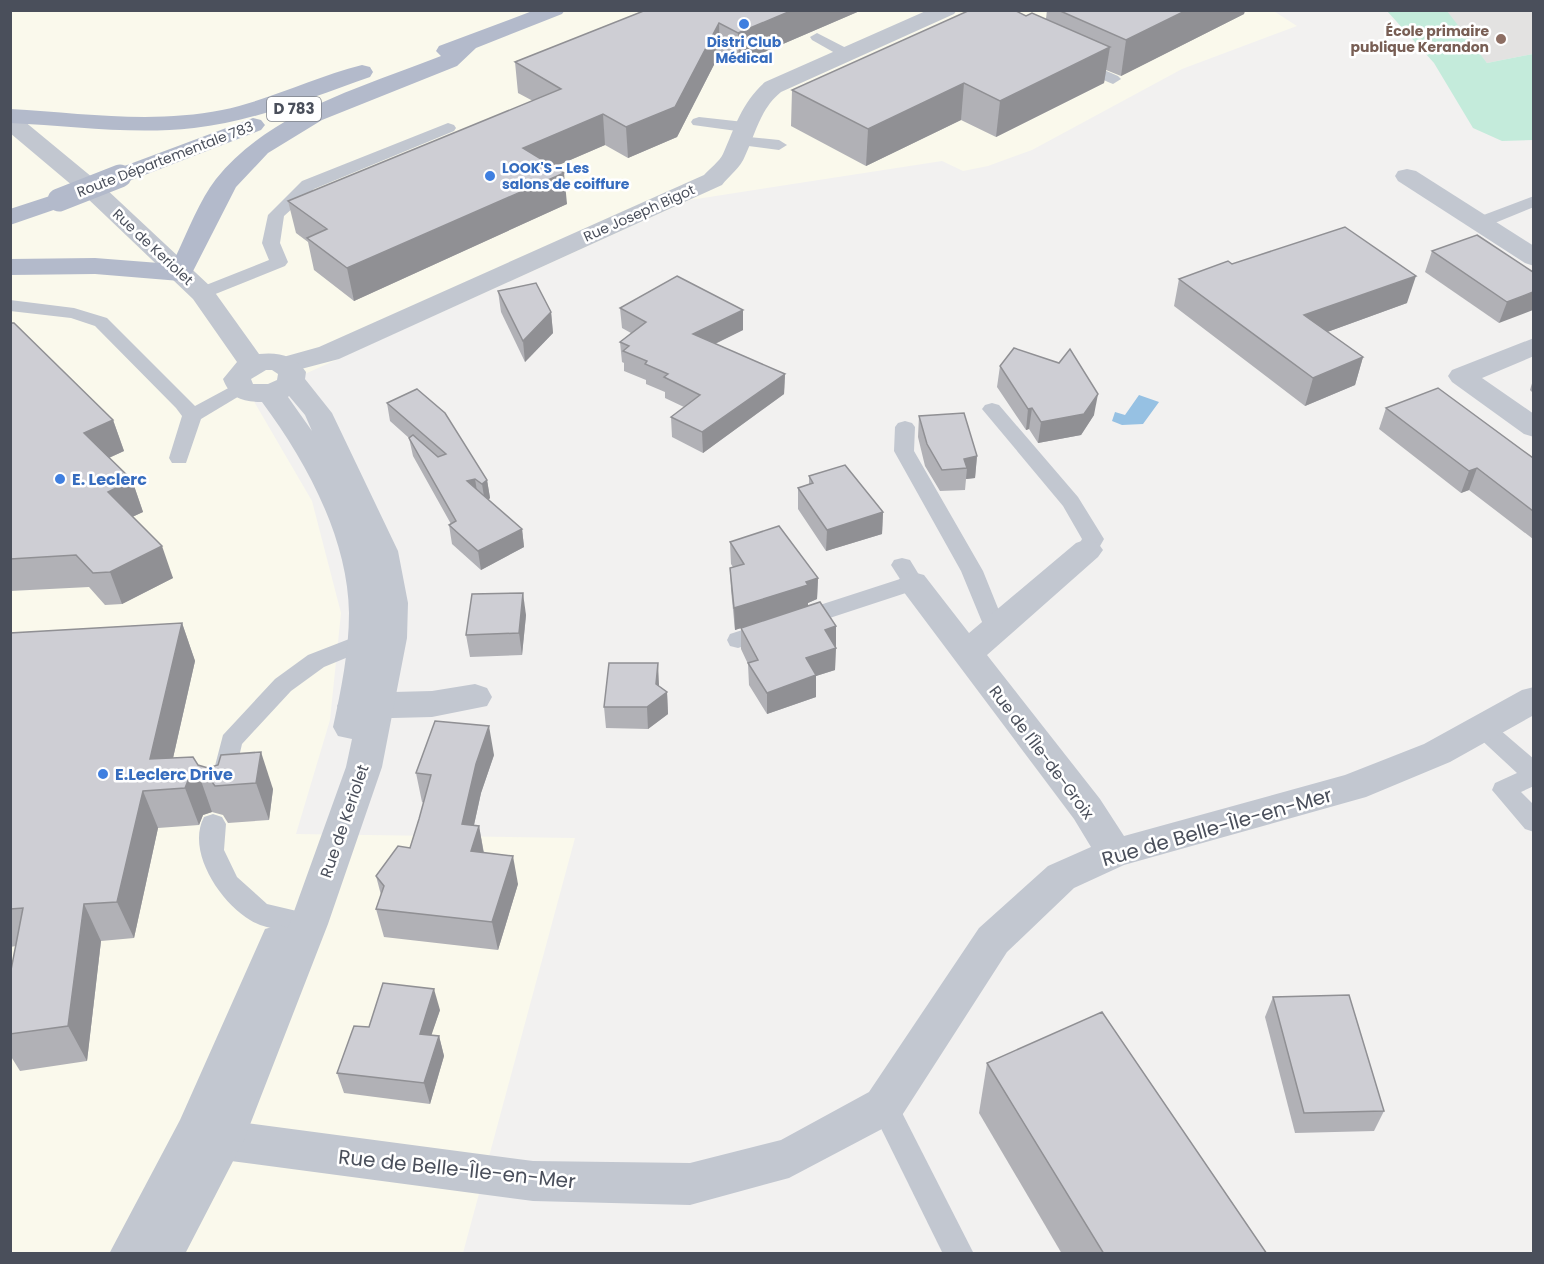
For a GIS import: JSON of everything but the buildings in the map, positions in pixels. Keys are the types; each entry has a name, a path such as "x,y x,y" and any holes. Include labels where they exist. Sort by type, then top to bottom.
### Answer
{"main road":[{"name":"Route Départementale 783","path":"10,218 555,10"},
{"path":"10,118 108,124 174,123 221,116 265,107 429,49 468,43"},
{"path":"10,267 49,265 143,268 180,273 225,184 260,148 314,115 449,61 468,43"}],"street":[{"name":"Rue Joseph Bigot","path":"253,364 271,361 272,382 329,352 713,180 733,158 741,134 761,98 773,87 847,54 889,44 956,12"},
{"name":"Rue de Keriolet","path":"10,118 95,192 202,293 253,364"},
{"path":"1407,176 1533,258"},
{"path":"1533,346 1462,376 1533,428"},
{"name":"Rue de Keriolet","path":"272,382 339,511 356,557 365,612 362,642 365,706"},
{"name":"Rue de Keriolet","path":"161,1254 223,1140 299,922 341,768 390,638 392,603 382,551 318,413 272,382"},
{"path":"966,654 1087,550"},
{"name":"Rue de l'Île-de-Groix","path":"907,574 966,654 1087,809 1115,853"},
{"path":"365,706 432,704 475,697"},
{"name":"Rue de Belle-Île-en-Mer","path":"223,1140 533,1181 690,1184 789,1158 884,1106 993,940 1061,877 1115,853 1353,787 1437,753 1484,729 1533,699"},
{"name":"Rue de Keriolet","path":"131,1254 195,1133 299,922"}],"lane":[{"path":"817,37 847,54"},
{"path":"1060,55 1113,79"},
{"path":"699,122 779,146"},
{"path":"202,293 279,262 271,243 276,215 308,185 448,128"},
{"path":"1479,223 1533,201"},
{"path":"12,305 74,313 101,322 183,404 192,416"},
{"path":"179,458 192,416 272,382"},
{"path":"992,409 1071,502 1093,539 1087,550"},
{"path":"905,427 904,451 972,571 995,628"},
{"path":"738,640 907,574"},
{"path":"221,793 231,741 283,686 316,661 362,642"},
{"path":"1484,729 1533,775 1504,790 1533,822"},
{"path":"213,824 211,850 228,884 259,913 299,922"},
{"path":"884,1106 959,1254"}],"shaded area":[{"path":"1272,10 1297,26 1182,69 1032,150 988,166 963,171 942,161 690,200 252,398 312,501 341,613 330,720 296,834 575,838 463,1253 11,1253 10,11"},
{"name":"École primaire publique Kerandon","path":"1445,11 1533,11 1533,54 1487,63"}],"green space":[{"path":"1387,11 1447,11 1487,63 1533,54 1533,140 1502,141 1473,128 1434,63"}],"water":[{"path":"1139,395 1159,402 1143,424 1122,425 1112,421 1115,412 1125,415"}],"place":[{"name":"Distri Club Médical","path":"744,24"},
{"name":"École primaire publique Kerandon","path":"1501,39"},
{"name":"LOOK'S - Les salons de coiffure","path":"490,176"},
{"name":"E. Leclerc","path":"60,479"},
{"name":"E.Leclerc Drive","path":"103,774"}]}
